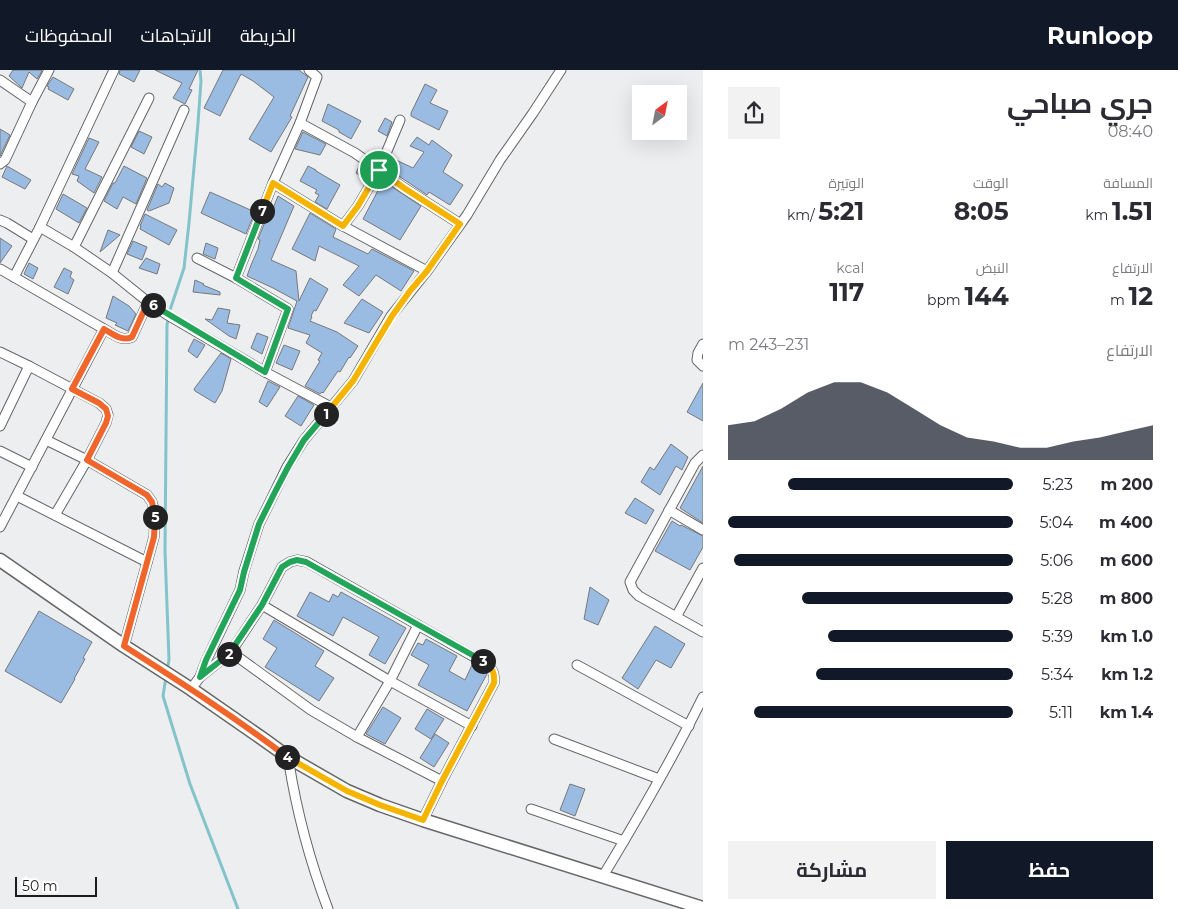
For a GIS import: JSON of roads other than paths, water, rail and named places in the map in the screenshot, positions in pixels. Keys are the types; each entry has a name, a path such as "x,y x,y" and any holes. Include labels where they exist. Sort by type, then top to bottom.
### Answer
{"street":[{"path":"0,164 5,160 49,70"},
{"path":"14,277 40,227 114,70"},
{"path":"236,278 317,77 309,70"},
{"path":"200,677 206,660 240,590 259,524 304,440 353,381 400,304 427,271 460,224 500,160 561,70"},
{"path":"0,80 32,102"},
{"path":"74,247 148,98"},
{"path":"112,273 184,110"},
{"path":"343,226 358,206 379,170 400,120"},
{"path":"300,123 355,153 460,224"},
{"path":"273,183 343,226 427,271"},
{"path":"0,220 33,239"},
{"path":"40,227 112,273 148,302 170,316 265,372 331,407"},
{"path":"196,258 236,278 288,309 265,372"},
{"path":"0,269 120,338 129,339 132,337 148,302"},
{"path":"0,527 104,329"},
{"path":"703,344 698,353 697,360 703,366"},
{"path":"0,352 99,403 106,409 108,416 106,423 55,515"},
{"path":"0,426 28,366"},
{"path":"46,440 87,460 147,495 152,502 155,514 154,537 124,646"},
{"path":"0,451 32,467"},
{"path":"703,455 695,464 630,582 633,590 639,596 703,632"},
{"path":"17,496 147,562"},
{"path":"669,510 703,530"},
{"path":"0,560 288,757 347,791 423,820 703,908"},
{"path":"191,689 200,677 231,652 262,605 282,567 297,560 306,562 418,625 483,662 491,668 495,675 494,683 423,820"},
{"path":"676,617 703,568"},
{"path":"262,605 390,681 472,726"},
{"path":"357,737 390,681 418,625"},
{"path":"231,652 311,710 357,737 442,781"},
{"path":"578,665 689,726"},
{"path":"603,876 689,726 703,697"},
{"path":"554,739 659,779"},
{"path":"288,757 300,823 328,909"},
{"path":"531,809 624,841"}],"waterway":[{"path":"167,671 169,660 165,551 167,325 184,268 198,123 200,70"},
{"path":"166,677 163,696 190,784 238,909"}]}
